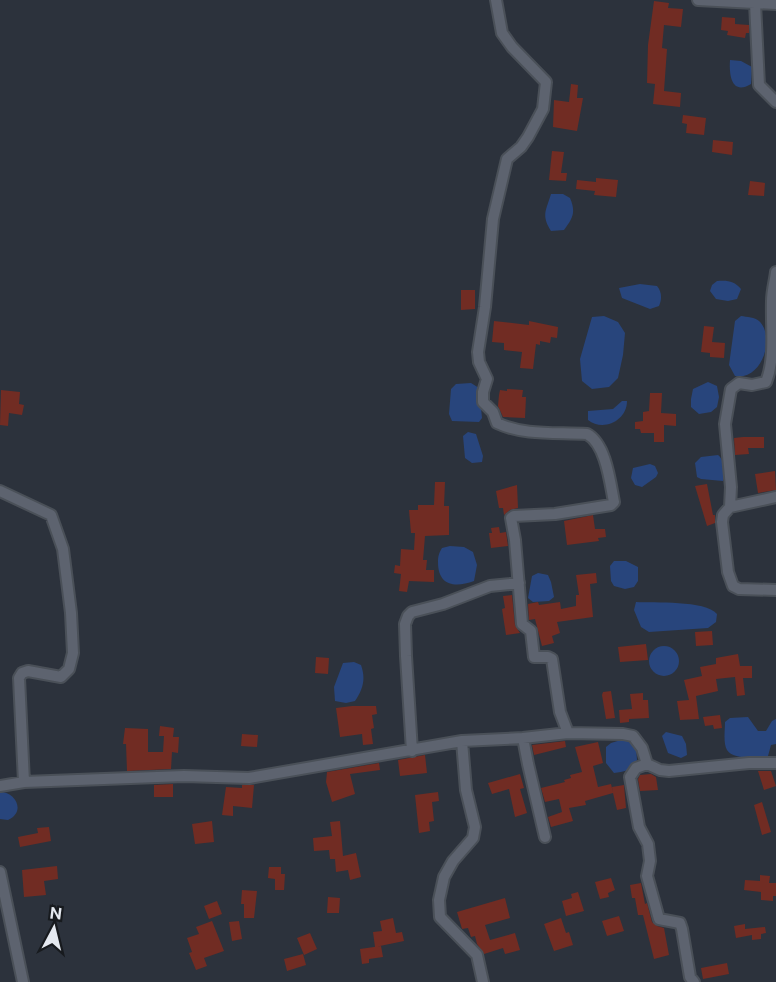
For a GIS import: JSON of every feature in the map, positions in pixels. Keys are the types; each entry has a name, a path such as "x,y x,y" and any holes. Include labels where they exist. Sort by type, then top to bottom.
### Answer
{"street":[{"path":"496,0 502,33 512,47 546,82 543,109 521,147 507,159 493,219 485,307 478,352 479,362 487,379 483,402 493,412 497,423 507,428 534,432 587,434 594,438 609,473 614,502 611,506 555,514 512,516 522,624 531,631 534,657 552,659 560,712 568,733"},
{"path":"698,0 776,4"},
{"path":"755,3 759,86 776,102"},
{"path":"776,272 772,298 774,355 771,374 766,382 752,385 739,383 731,389 725,424 731,487 730,507 723,515 722,522 733,586 740,589 776,590"},
{"path":"0,491 51,515 63,549 71,612 73,653 69,669 61,677 28,671 22,673 19,678 24,782"},
{"path":"730,507 737,508 776,497"},
{"path":"412,751 405,624 408,616 412,612 443,604 490,586 519,583"},
{"path":"0,786 24,782 184,776 249,778 462,741 568,733 633,736 642,748 648,764 660,770 776,763"},
{"path":"524,738 545,837"},
{"path":"462,741 466,790 475,827 473,838 453,861 444,877 439,900 440,917 477,955 483,982"},
{"path":"648,764 636,768 630,777 639,827 648,844 650,861 648,883 659,920 680,924 682,928 690,977 694,982"},
{"path":"0,872 23,982"}],"water":[{"path":"730,60 741,61 752,67 751,84 744,87 735,85 731,77"},
{"path":"551,194 563,194 570,198 572,203 573,215 564,230 551,231 546,221 545,213"},
{"path":"717,281 736,284 741,289 737,299 728,301 716,299 710,291 712,285"},
{"path":"640,284 657,286 661,296 659,306 650,309 622,298 619,288"},
{"path":"604,316 618,322 625,333 623,355 618,378 609,387 592,389 582,381 580,359 592,317"},
{"path":"741,316 759,321 764,328 766,347 764,356 753,372 744,376 735,376 729,365 735,321"},
{"path":"708,382 717,386 719,397 717,407 711,412 699,414 691,407 693,389"},
{"path":"471,383 479,388 482,418 479,422 452,421 449,414 451,389 456,384"},
{"path":"622,401 627,401 626,408 619,419 607,425 588,420 588,411 613,409"},
{"path":"468,432 476,434 483,456 482,462 472,463 465,458 463,436"},
{"path":"718,455 724,467 723,481 697,477 695,463 701,457"},
{"path":"650,464 655,466 658,473 656,477 642,487 635,485 631,478 633,468"},
{"path":"464,547 473,552 477,565 474,581 454,584 444,580 441,576 439,555 442,548"},
{"path":"614,561 626,561 638,567 638,581 634,587 625,589 614,586 611,581 610,566"},
{"path":"538,573 548,575 551,582 554,597 549,601 533,602 528,598 532,576"},
{"path":"636,602 702,606 717,614 716,622 708,628 649,632 641,627 634,610"},
{"path":"664,646 675,650 679,661 675,672 664,676 653,672 649,661 653,650"},
{"path":"354,662 361,665 363,670 363,684 360,692 355,701 346,703 335,701 334,687 343,663"},
{"path":"748,717 758,731 766,731 776,719 776,744 771,745 768,756 740,757 727,750 725,722 730,718"},
{"path":"666,732 682,736 686,744 687,755 681,758 668,753 662,736"},
{"path":"621,740 628,741 636,747 637,760 628,770 614,773 606,763 606,747"},
{"path":"0,792 11,795 17,803 17,812 8,820 0,819"}],"building":[{"path":"654,1 669,3 668,8 683,9 681,27 664,25 662,48 667,49 664,91 681,93 680,107 653,104 655,84 647,83 648,45"},
{"path":"722,17 735,18 735,24 749,25 749,33 746,33 745,38 727,35 728,31 721,30"},
{"path":"571,84 578,85 577,98 583,98 577,131 553,127 554,100 569,102"},
{"path":"683,115 706,118 704,135 686,133 687,124 682,123"},
{"path":"713,140 733,142 732,155 712,152"},
{"path":"552,151 564,152 561,173 567,173 566,181 549,180"},
{"path":"596,178 618,180 616,197 594,195 595,191 576,189 577,180 596,182"},
{"path":"750,181 765,183 764,196 748,195"},
{"path":"461,290 475,290 475,309 461,310"},
{"path":"494,321 529,325 529,321 558,327 557,338 551,337 550,343 540,341 540,345 536,344 533,369 520,368 522,352 504,350 504,343 492,342"},
{"path":"704,326 714,327 712,342 725,343 724,358 710,357 710,353 701,352"},
{"path":"507,389 523,390 522,397 526,397 525,418 503,417 498,406 499,395 500,390 507,391"},
{"path":"1,390 20,392 19,404 24,405 22,415 9,413 8,426 0,425"},
{"path":"650,393 662,393 661,413 676,414 676,426 664,425 664,442 654,442 654,433 641,433 640,429 635,429 635,422 643,421 643,412 649,411"},
{"path":"764,437 764,448 748,448 749,454 735,455 734,438"},
{"path":"775,471 776,490 758,493 755,474"},
{"path":"435,482 445,482 444,506 449,506 449,535 425,536 423,560 427,560 426,570 434,570 434,582 409,581 407,592 399,591 401,574 394,573 395,565 400,566 401,549 414,550 415,533 411,533 409,510 418,510 418,505 434,505"},
{"path":"707,484 715,523 707,526 695,486"},
{"path":"517,485 518,508 504,515 503,508 499,508 496,491"},
{"path":"593,515 595,529 605,529 606,537 598,538 599,541 567,545 564,521"},
{"path":"499,527 500,533 506,532 508,546 491,548 489,533 492,533 491,528"},
{"path":"596,573 597,583 590,584 593,617 557,622 560,633 552,636 554,643 542,646 535,619 529,620 528,604 560,602 561,609 576,606 576,595 579,595 576,575"},
{"path":"512,595 515,625 520,633 506,635 502,609 505,608 503,596"},
{"path":"712,631 713,645 696,646 695,632"},
{"path":"646,644 648,660 620,662 618,647"},
{"path":"738,654 740,666 752,666 752,678 743,678 745,695 737,696 735,677 716,679 718,691 696,696 699,719 680,720 677,701 689,700 684,680 702,676 700,667 716,664 716,658"},
{"path":"316,657 329,658 328,674 315,673"},
{"path":"611,691 615,718 606,719 602,695 603,692"},
{"path":"643,693 643,700 648,700 649,718 629,719 629,722 620,723 619,710 632,709 630,694"},
{"path":"376,706 377,714 372,715 373,744 363,745 362,734 340,737 336,708"},
{"path":"720,715 722,728 714,729 713,725 705,726 703,717"},
{"path":"160,726 174,728 173,737 179,737 178,753 172,752 171,769 127,771 126,744 123,744 125,728 148,729 148,752 163,752 164,736 159,736"},
{"path":"242,734 258,735 257,747 241,746"},
{"path":"565,741 566,747 534,755 532,745"},
{"path":"598,742 603,763 593,766 598,787 611,784 613,792 612,787 624,785 626,808 617,810 613,793 585,801 586,805 569,808 573,821 551,827 548,817 562,812 559,799 545,802 541,788 565,782 564,780 571,778 570,775 582,772 575,747"},
{"path":"425,755 427,773 400,776 398,760"},
{"path":"379,763 380,770 350,774 355,794 332,802 326,782 327,772"},
{"path":"758,771 771,771 776,786 764,790"},
{"path":"520,774 524,788 520,789 527,813 515,817 509,789 492,794 488,783"},
{"path":"651,774 656,777 658,790 640,791 638,779 640,775"},
{"path":"173,784 173,797 154,797 154,785"},
{"path":"242,785 254,785 252,808 233,806 233,816 222,815 226,787 242,788"},
{"path":"438,792 439,801 432,802 434,821 429,822 430,831 419,833 415,795"},
{"path":"762,802 771,832 762,835 754,805"},
{"path":"212,821 214,842 195,844 192,824"},
{"path":"340,821 343,856 356,853 361,877 350,880 348,870 336,872 335,859 330,859 329,850 314,851 313,838 332,836 330,822"},
{"path":"49,827 51,841 20,847 18,837 38,833 37,828"},
{"path":"57,866 58,879 44,881 46,895 24,897 22,870"},
{"path":"269,867 281,867 281,874 285,874 284,890 275,890 275,879 268,878"},
{"path":"760,875 770,876 769,883 776,883 776,896 773,896 773,901 761,900 761,892 744,890 745,880 760,881"},
{"path":"611,878 615,890 608,893 609,897 600,899 595,882"},
{"path":"641,883 645,904 647,903 652,922 664,928 669,955 654,959 643,915 638,915 635,898 632,898 630,885"},
{"path":"242,890 257,891 254,918 244,918 244,904 241,904"},
{"path":"578,892 584,911 566,916 562,901 572,898 571,894"},
{"path":"328,897 340,898 339,913 327,913"},
{"path":"505,898 510,918 485,925 490,940 515,933 520,950 505,954 503,948 484,954 475,936 471,937 468,928 462,929 457,912"},
{"path":"217,901 222,914 209,919 204,906"},
{"path":"619,916 624,931 607,936 602,921"},
{"path":"393,918 396,933 402,932 404,941 375,947 373,932 382,931 380,921"},
{"path":"561,918 573,945 554,951 544,924"},
{"path":"212,921 224,951 204,958 207,966 196,970 189,953 192,952 187,938 199,934 196,927"},
{"path":"239,921 242,939 232,941 229,922"},
{"path":"745,924 745,929 765,927 766,933 761,934 761,939 752,940 752,935 736,938 734,926"},
{"path":"310,933 317,949 304,955 297,938"},
{"path":"381,946 383,957 369,959 369,963 362,964 360,949"},
{"path":"303,954 306,965 287,971 284,959"},
{"path":"727,963 729,974 703,979 701,968"}]}
